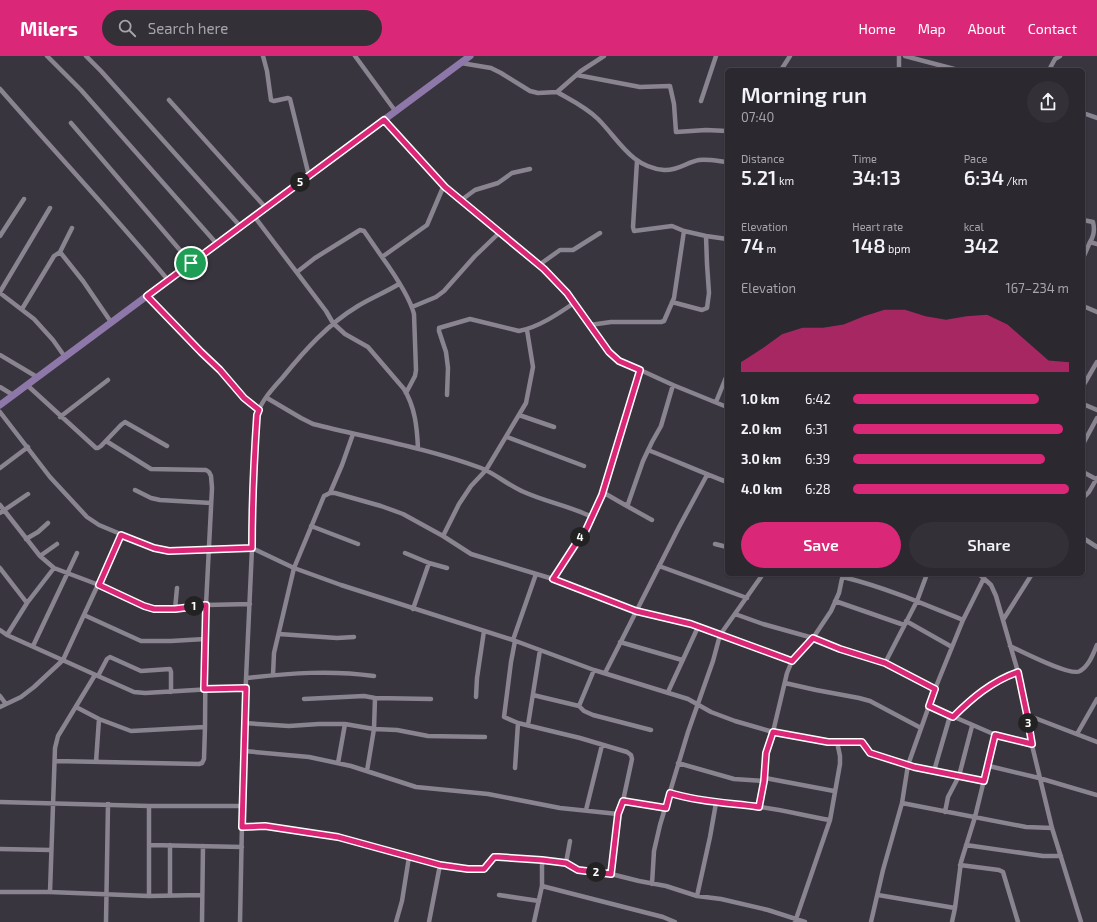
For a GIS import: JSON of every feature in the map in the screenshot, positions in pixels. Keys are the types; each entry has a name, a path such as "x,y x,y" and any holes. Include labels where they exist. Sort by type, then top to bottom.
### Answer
{"main road":[{"path":"0,405 470,56"}],"street":[{"path":"47,56 80,90 217,244"},
{"path":"86,56 240,226"},
{"path":"263,56 267,71 271,100 290,99 309,176"},
{"path":"355,56 396,112"},
{"path":"557,92 577,75 604,56"},
{"path":"701,101 716,56"},
{"path":"782,68 790,56"},
{"path":"898,68 899,56"},
{"path":"905,56 951,68"},
{"path":"1050,68 1055,59 1060,56"},
{"path":"460,63 491,68 530,91 538,93 557,92 594,115 628,152 637,161 644,165 662,170 670,170 699,160 725,162"},
{"path":"933,63 934,68"},
{"path":"577,75 640,87 670,86 674,104 676,132 706,130 725,131"},
{"path":"0,89 133,237 168,280"},
{"path":"0,100 6,96"},
{"path":"169,100 266,208"},
{"path":"1085,114 1097,118"},
{"path":"384,120 460,201 539,265 567,293 614,358 673,385 725,406"},
{"path":"71,123 191,263"},
{"path":"637,161 633,230 638,232 672,226 684,231 725,239"},
{"path":"460,201 475,190 498,183 512,173 530,169"},
{"path":"382,257 427,225 444,185"},
{"path":"0,236 24,199"},
{"path":"50,208 0,293 34,319 53,340 65,357"},
{"path":"254,216 326,311 333,323 345,334 368,347 406,392 413,408 418,448"},
{"path":"1085,220 1094,222 1093,237 1085,253"},
{"path":"22,309 54,256 60,252 72,228"},
{"path":"297,272 315,258 360,230 364,231 382,257 412,307 415,324 416,370 415,376 406,392"},
{"path":"590,325 611,322 662,322 665,319 672,302 680,265 684,231"},
{"path":"412,307 440,295 475,256 499,233"},
{"path":"539,265 560,250 573,250 600,233"},
{"path":"672,302 702,310 707,308 709,293 706,236"},
{"path":"1090,242 1097,244"},
{"path":"60,252 83,281 111,322"},
{"path":"240,922 244,723 250,604 254,456 257,415 267,398 292,366 311,344 333,323 357,306 399,284"},
{"path":"147,296 220,370 244,398 259,410"},
{"path":"447,395 448,368 446,352 439,328 470,319 515,331 526,330 556,315 574,303"},
{"path":"1085,307 1097,312"},
{"path":"443,536 459,504 471,486 486,470 507,437 520,415 527,398 533,367 526,330"},
{"path":"0,355 37,377"},
{"path":"1085,383 1097,362"},
{"path":"553,579 585,532 602,495 640,370"},
{"path":"60,417 108,380"},
{"path":"716,402 725,380"},
{"path":"27,385 60,417 96,448 101,446 120,425 125,422 167,446"},
{"path":"625,505 628,504 648,450 662,426 673,385"},
{"path":"0,387 13,395"},
{"path":"267,398 310,422 353,434 418,448 486,470 522,492 579,511 592,517"},
{"path":"1085,405 1097,410"},
{"path":"0,412 50,477 87,517 99,525 154,548 169,551 252,548 294,568 341,585 514,641 594,670 668,692 698,704 724,717 773,732 828,742 862,742 870,753 914,767 984,781"},
{"path":"520,415 554,427"},
{"path":"1085,440 1097,418"},
{"path":"273,675 274,653 294,568 324,496 330,493 353,434"},
{"path":"507,437 584,466"},
{"path":"55,761 202,763 205,727 204,689 208,550 211,502 210,472 206,470 151,469 106,441"},
{"path":"0,468 28,447"},
{"path":"648,450 707,475 725,480"},
{"path":"1085,473 1097,479 1085,496"},
{"path":"605,673 707,475"},
{"path":"135,490 151,498 160,500 211,502"},
{"path":"330,493 381,506 403,514 472,554 553,579 636,611 698,627 792,661"},
{"path":"2,512 28,494"},
{"path":"602,495 606,494 652,520"},
{"path":"0,505 2,512 40,556 54,568 99,585 144,606 154,609 175,609 206,605 250,604"},
{"path":"26,539 38,532 48,523"},
{"path":"311,526 358,544"},
{"path":"0,707 21,697 63,660 121,535"},
{"path":"1085,539 1097,547"},
{"path":"40,556 57,544"},
{"path":"715,544 725,546"},
{"path":"33,646 66,573 77,553"},
{"path":"405,553 429,563 448,568"},
{"path":"413,609 429,563"},
{"path":"659,566 747,598"},
{"path":"0,568 27,603"},
{"path":"7,635 27,603 54,568"},
{"path":"536,574 514,641 504,717 507,720 627,752 631,755 632,759 623,801 618,814 611,874"},
{"path":"652,884 654,851 678,763 713,661 720,635 762,576"},
{"path":"759,807 764,780 766,753 792,661 813,638 831,611 843,576"},
{"path":"846,576 917,601 963,620"},
{"path":"885,663 917,601 926,576"},
{"path":"1003,620 1031,576"},
{"path":"871,922 883,870 902,803 908,765 935,689 952,647 963,620 984,578 994,589 1018,672 1039,778 1052,828 1081,922"},
{"path":"175,609 177,588"},
{"path":"835,601 905,623 952,647"},
{"path":"736,614 763,624 813,638 840,649 885,663 935,689"},
{"path":"84,615 141,641 206,639"},
{"path":"668,692 698,627"},
{"path":"0,630 7,635 134,692 145,693 246,688"},
{"path":"476,697 477,678 484,631"},
{"path":"279,634 337,638 354,637"},
{"path":"620,642 682,660"},
{"path":"1010,646 1074,673 1080,672 1090,661 1097,645"},
{"path":"528,725 540,650"},
{"path":"50,892 52,803 55,748 58,736 97,676 106,659 110,657 141,671 170,670 171,692"},
{"path":"579,706 594,670"},
{"path":"247,678 324,672 348,672 374,676"},
{"path":"934,771 952,716 980,692 1009,675 1018,672"},
{"path":"785,682 870,701 921,728"},
{"path":"533,695 579,706 584,711 593,715 650,730"},
{"path":"0,696 6,704"},
{"path":"304,699 364,696 375,698 431,699"},
{"path":"367,771 374,729 375,698"},
{"path":"1076,734 1097,699"},
{"path":"929,706 995,735 1032,744"},
{"path":"76,707 99,720 132,731 205,727"},
{"path":"1027,715 1097,742"},
{"path":"96,762 99,720"},
{"path":"244,723 289,726 345,724 374,729 397,730 428,736 485,737"},
{"path":"515,768 518,723"},
{"path":"338,763 345,724"},
{"path":"945,812 948,797 959,776 972,726"},
{"path":"952,922 960,865 989,766 995,735"},
{"path":"796,921 830,820 840,764 837,742"},
{"path":"586,810 602,745"},
{"path":"244,751 296,756 338,763 416,787 488,794 560,808 618,814"},
{"path":"678,763 734,779 764,780 834,791"},
{"path":"989,766 1039,778 1097,795"},
{"path":"670,793 684,798 759,807 830,820"},
{"path":"623,801 666,808"},
{"path":"0,802 149,806 243,806"},
{"path":"698,896 716,803"},
{"path":"902,803 1026,827 1052,828"},
{"path":"106,922 108,804"},
{"path":"149,806 149,896"},
{"path":"242,827 265,826 338,837 440,865 480,870 484,869 494,857 566,863 578,870 611,874 666,886 698,896 721,899 768,910 796,921 805,922"},
{"path":"566,863 570,841"},
{"path":"150,845 242,848"},
{"path":"170,845 170,895"},
{"path":"966,845 1043,856 1061,856"},
{"path":"202,922 203,846"},
{"path":"0,849 52,850"},
{"path":"396,922 402,901 408,857"},
{"path":"534,922 542,886 542,860"},
{"path":"429,922 440,865"},
{"path":"960,865 999,870 1003,872 1018,922"},
{"path":"542,886 663,917 675,922"},
{"path":"0,892 50,892 149,896 202,895"},
{"path":"499,895 538,901"},
{"path":"878,895 955,908"}],"route":[{"path":"384,120 445,187 460,201 544,269 567,293 614,358 640,370 602,495 585,532 553,579 636,611 691,624 792,661 813,638 840,649 885,663 935,689 929,706 953,717 980,692 1009,675 1018,672 1032,744 1010,740 995,735 989,766 984,781 914,767 870,753 862,742 828,742 773,732 766,753 764,781 759,807 684,798 670,793 666,808 623,801 618,814 611,874 578,870 566,863 498,857 494,857 484,869 468,869 440,865 338,837 265,826 242,827 246,688 204,689 206,605 175,609 154,609 144,606 99,585 121,535 154,548 169,551 252,548 252,508 257,415 259,410 235,389 220,370 147,296 191,263 384,120"}]}
